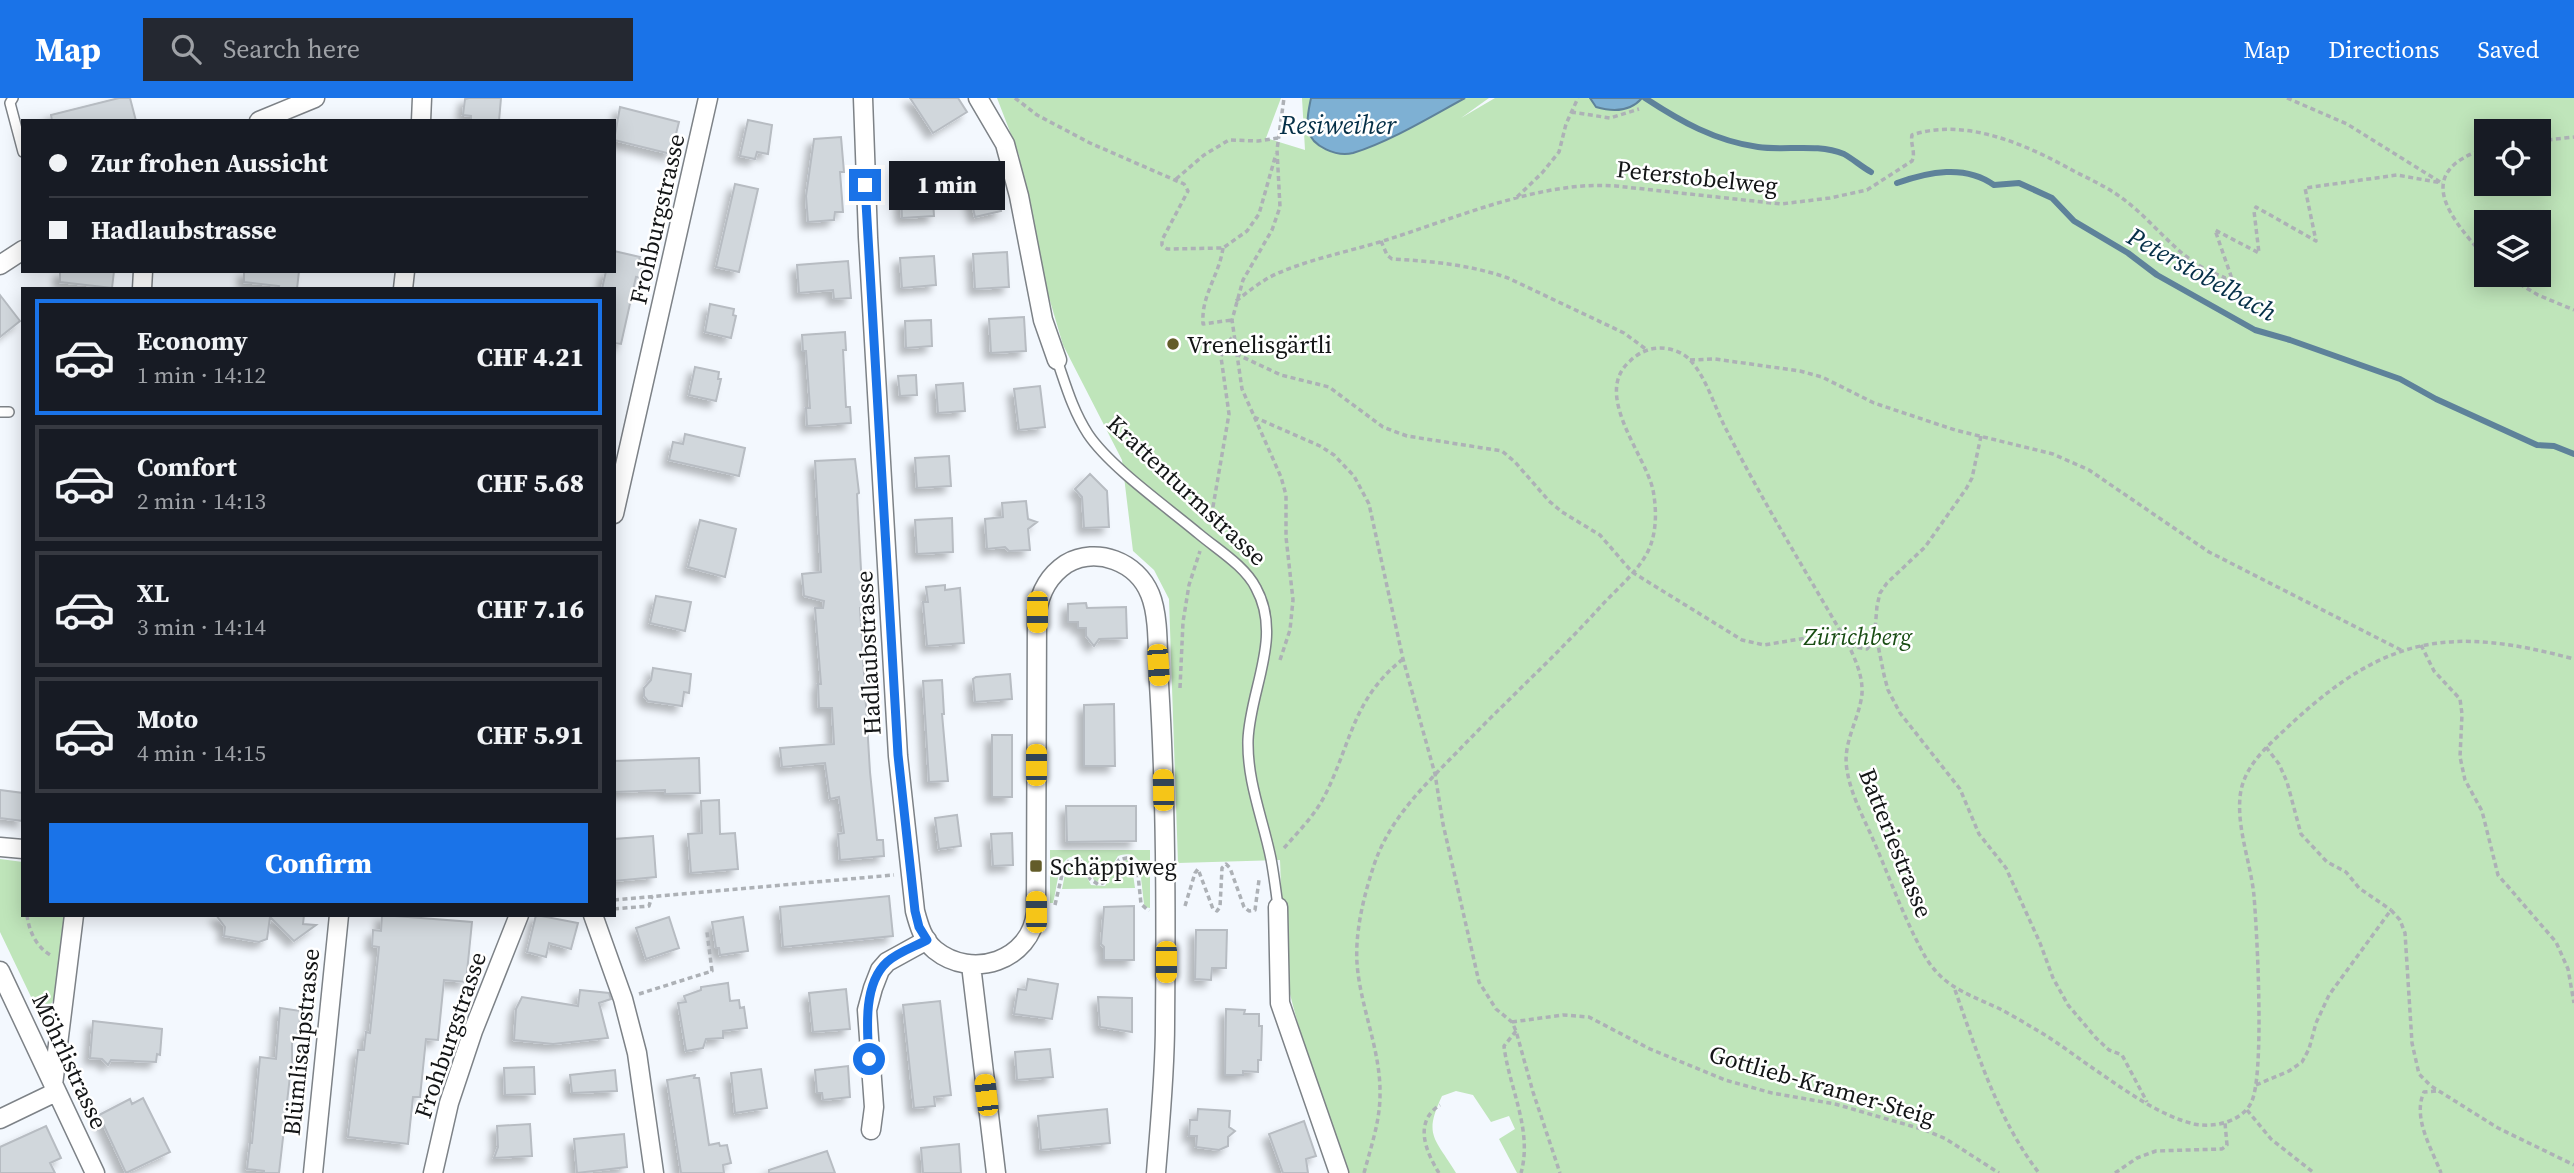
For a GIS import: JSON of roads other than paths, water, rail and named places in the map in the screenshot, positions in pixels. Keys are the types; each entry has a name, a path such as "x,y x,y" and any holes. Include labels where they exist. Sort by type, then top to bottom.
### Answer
{"street":[{"path":"264,119 315,98"},
{"path":"421,119 422,98"},
{"name":"Hadlaubstrasse","path":"863,98 868,236 898,755 915,911 919,927 927,940"},
{"name":"Krattenturmstrasse","path":"978,98 1005,144 1043,320 1057,360"},
{"name":"Frohburgstrasse","path":"616,505 708,102"},
{"path":"0,265 21,251"},
{"path":"870,1130 874,1107 867,1010 880,970 887,962 927,940 936,950 955,961 971,965 993,963 1010,956 1025,941 1035,922 1039,597 1048,580 1068,564 1088,557 1110,558 1127,565 1141,578 1151,595 1154,613 1161,716 1166,913 1165,1060 1156,1173"},
{"path":"0,847 21,849"},
{"name":"Krattenturmstrasse","path":"1278,907 1280,1003 1339,1173"},
{"path":"0,1119 54,1089 74,917"},
{"name":"Blümlisalpstrasse","path":"313,1173 339,917"},
{"name":"Frohburgstrasse","path":"433,1173 449,1102 472,1031 519,917"},
{"path":"594,917 623,999 637,1053 654,1173"},
{"path":"971,965 996,1173"},
{"name":"Möhrlistrasse","path":"0,971 95,1173"}],"lane":[{"path":"13,98 10,103 21,144"},
{"name":"Krattenturmstrasse","path":"1057,360 1073,406 1089,436 1136,482 1246,574 1254,584 1265,608 1265,649 1248,738 1253,797 1271,859 1278,907"}],"water":[{"name":"Resiweiher","path":"1311,98 1465,98 1396,135 1347,154 1326,149 1310,136 1307,122"},
{"path":"1590,98 1642,98 1627,108 1609,110 1596,107"}],"waterway":[{"name":"Peterstobelbach","path":"1645,98 1685,122 1727,140 1758,147 1833,151 1844,154 1871,172"},
{"name":"Peterstobelbach","path":"1897,183 1946,172 1971,174 1994,185 2019,183 2052,198 2074,221 2128,253 2157,275 2255,330 2400,379 2436,399 2537,445 2554,446 2574,454"}],"place":[{"name":"Vrenelisgärtli","path":"1173,344"},
{"name":"Schäppiweg","path":"1036,866"}],"park label":[{"name":"Zürichberg","path":"1858,636"}]}
